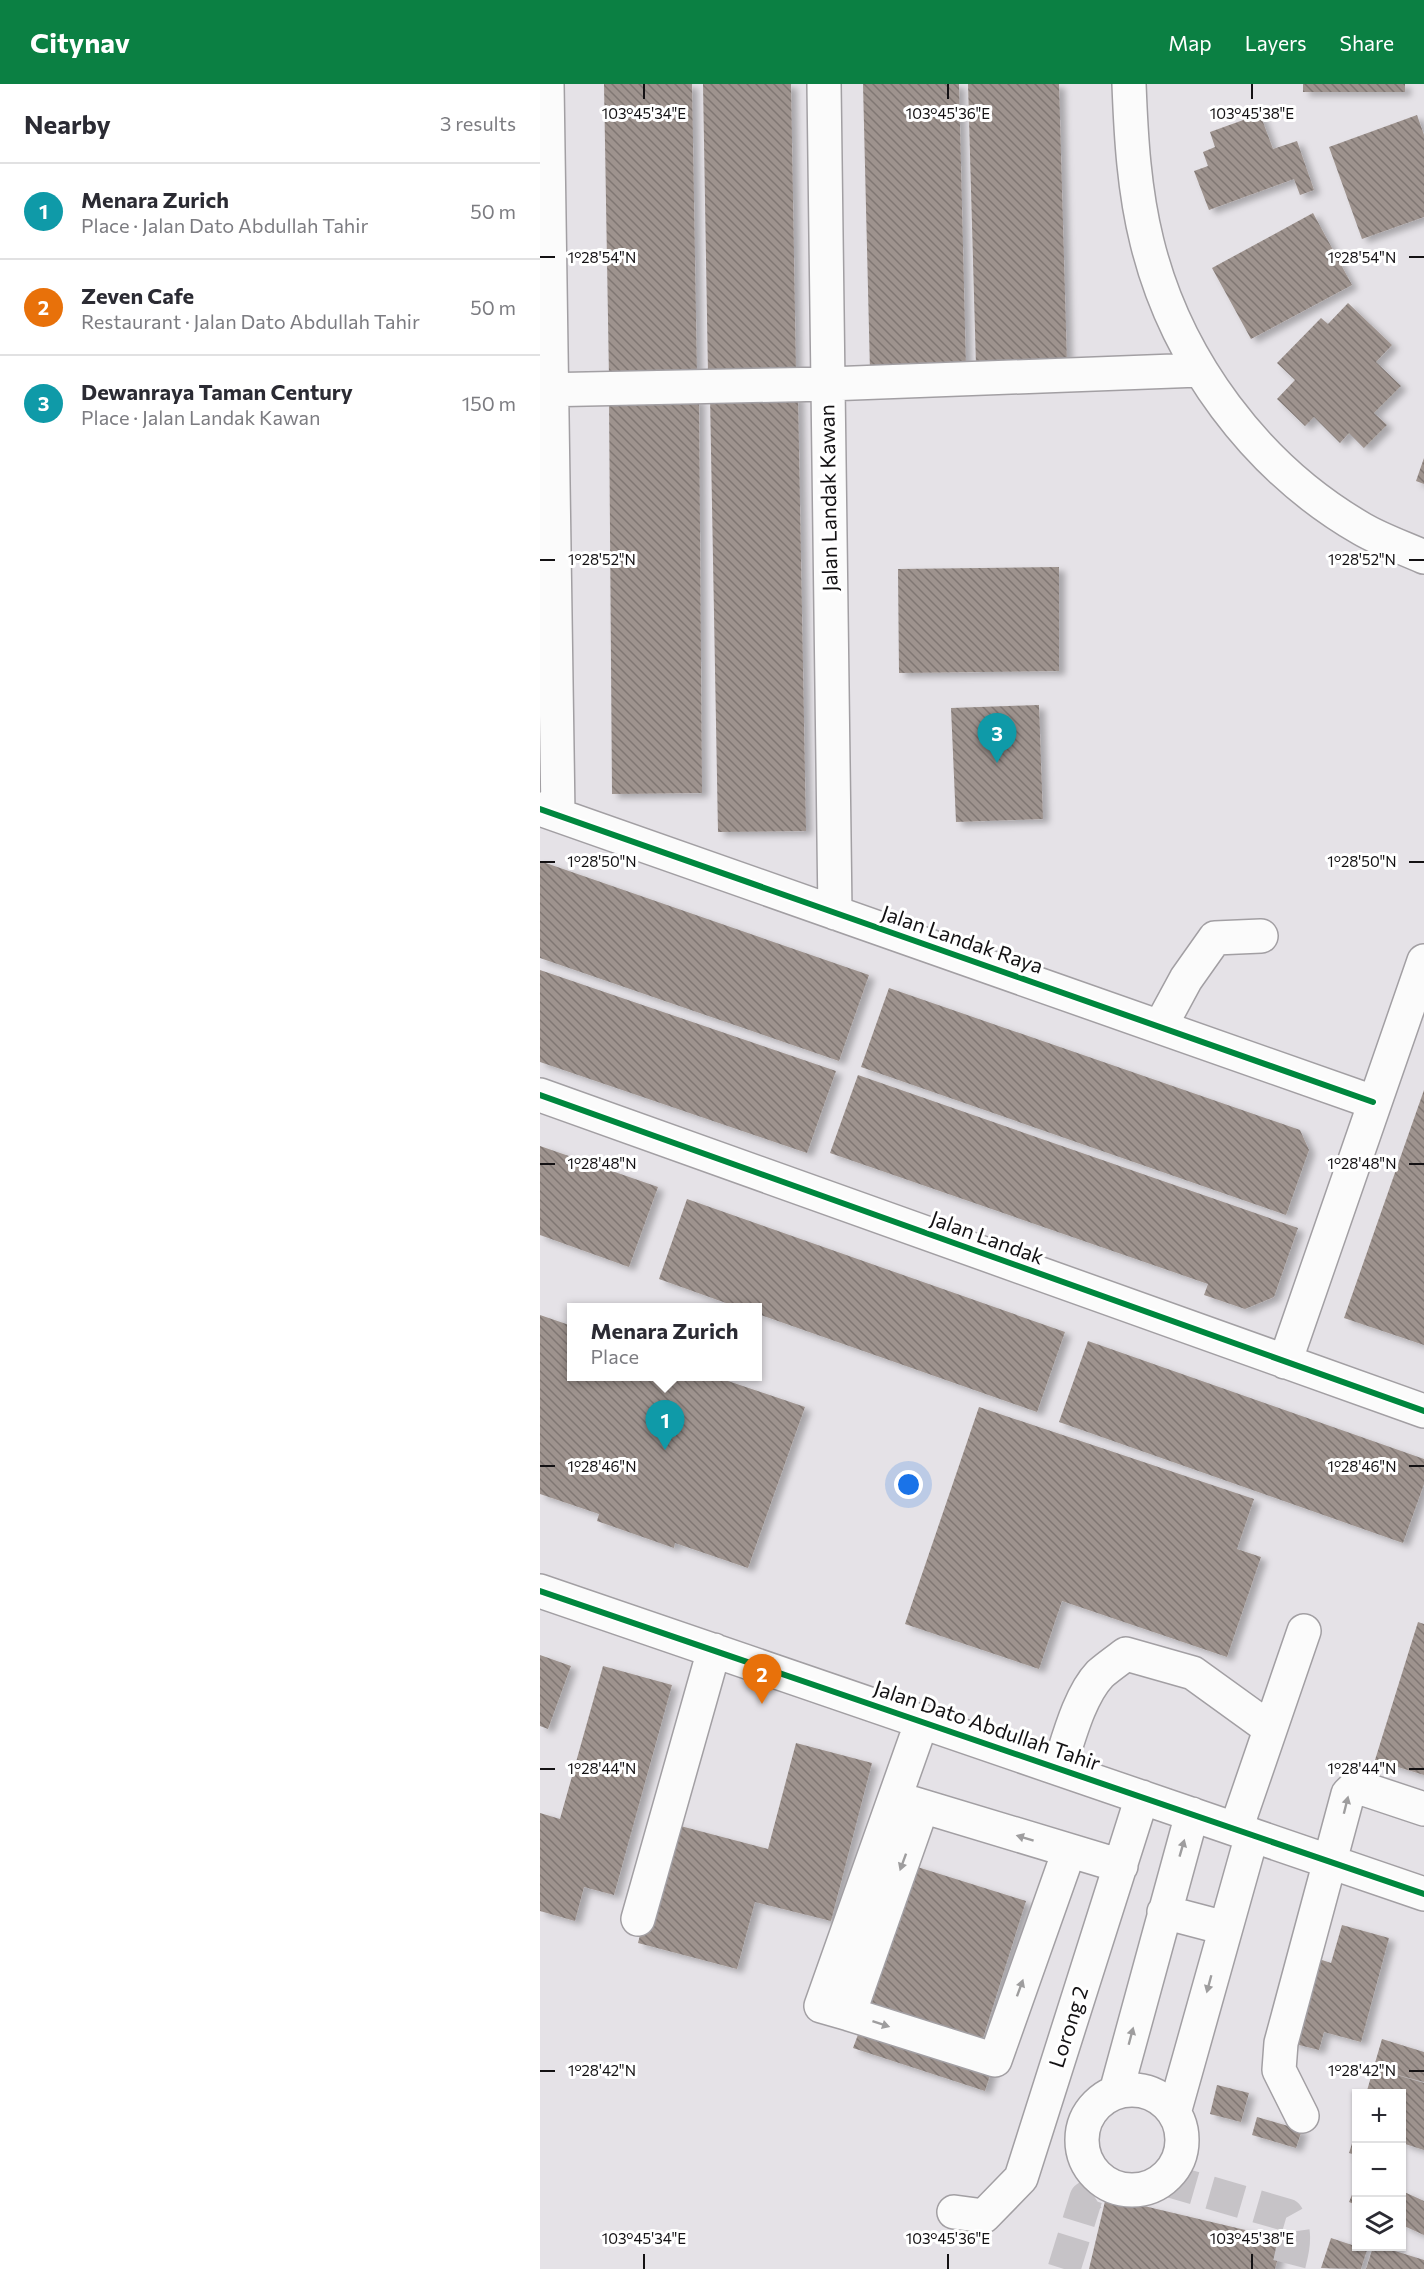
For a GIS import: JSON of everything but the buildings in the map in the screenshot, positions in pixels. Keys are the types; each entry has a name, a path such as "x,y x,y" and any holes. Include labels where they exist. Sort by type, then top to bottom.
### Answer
{"street":[{"path":"547,84 546,389 549,812"},
{"name":"Jalan Landak Kawan","path":"824,84 835,913"},
{"path":"1129,84 1132,161 1147,243 1170,312 1200,370 1223,405 1272,460 1312,495 1362,530 1424,557"},
{"path":"546,389 828,384 1200,370"},
{"name":"Jalan Landak Raya","path":"549,812 1373,1102"},
{"path":"1160,1027 1186,979 1215,938 1261,936"},
{"path":"1285,1362 1373,1102 1424,961"},
{"name":"Jalan Landak","path":"540,1095 1424,1411"},
{"name":"Jalan Dato Abdullah Tahir","path":"540,1591 1424,1894"},
{"path":"1174,2113 1225,1928 1244,1832 1269,1728 1304,1631"},
{"path":"638,1919 714,1650"},
{"path":"1059,1768 1074,1723 1089,1692 1099,1676 1126,1654 1193,1673 1269,1728"},
{"path":"922,1721 909,1803 849,2014 994,2060 1069,1851"},
{"path":"1302,2116 1279,2070 1281,2043 1332,1862 1348,1794 1354,1788 1424,1809"},
{"name":"Lorong 2","path":"954,2212 984,2216 1021,2178 1142,1797"},
{"path":"909,1803 1121,1866"},
{"path":"1116,2092 1192,1814"},
{"path":"1164,1912 1225,1928"},
{"path":"1132,2090 1148,2093 1163,2100 1174,2113 1181,2128 1182,2144 1178,2160 1169,2174 1156,2184 1140,2190 1123,2190 1107,2184 1094,2174 1085,2160 1081,2144 1082,2127 1089,2112 1101,2100 1116,2092 1132,2090"}],"tunnel":[{"path":"1163,2179 1287,2215 1293,2235 1293,2248 1288,2269"},
{"path":"1064,2269 1086,2198 1107,2184"}],"cycle path":[{"path":"540,809 1373,1102"},
{"path":"540,1095 1424,1411"},
{"path":"540,1591 1424,1894"}],"place":[{"name":"Dewanraya Taman Century","path":"997,763"},
{"name":"Menara Zurich","path":"665,1450"},
{"name":"Zeven Cafe","path":"762,1704"}]}
